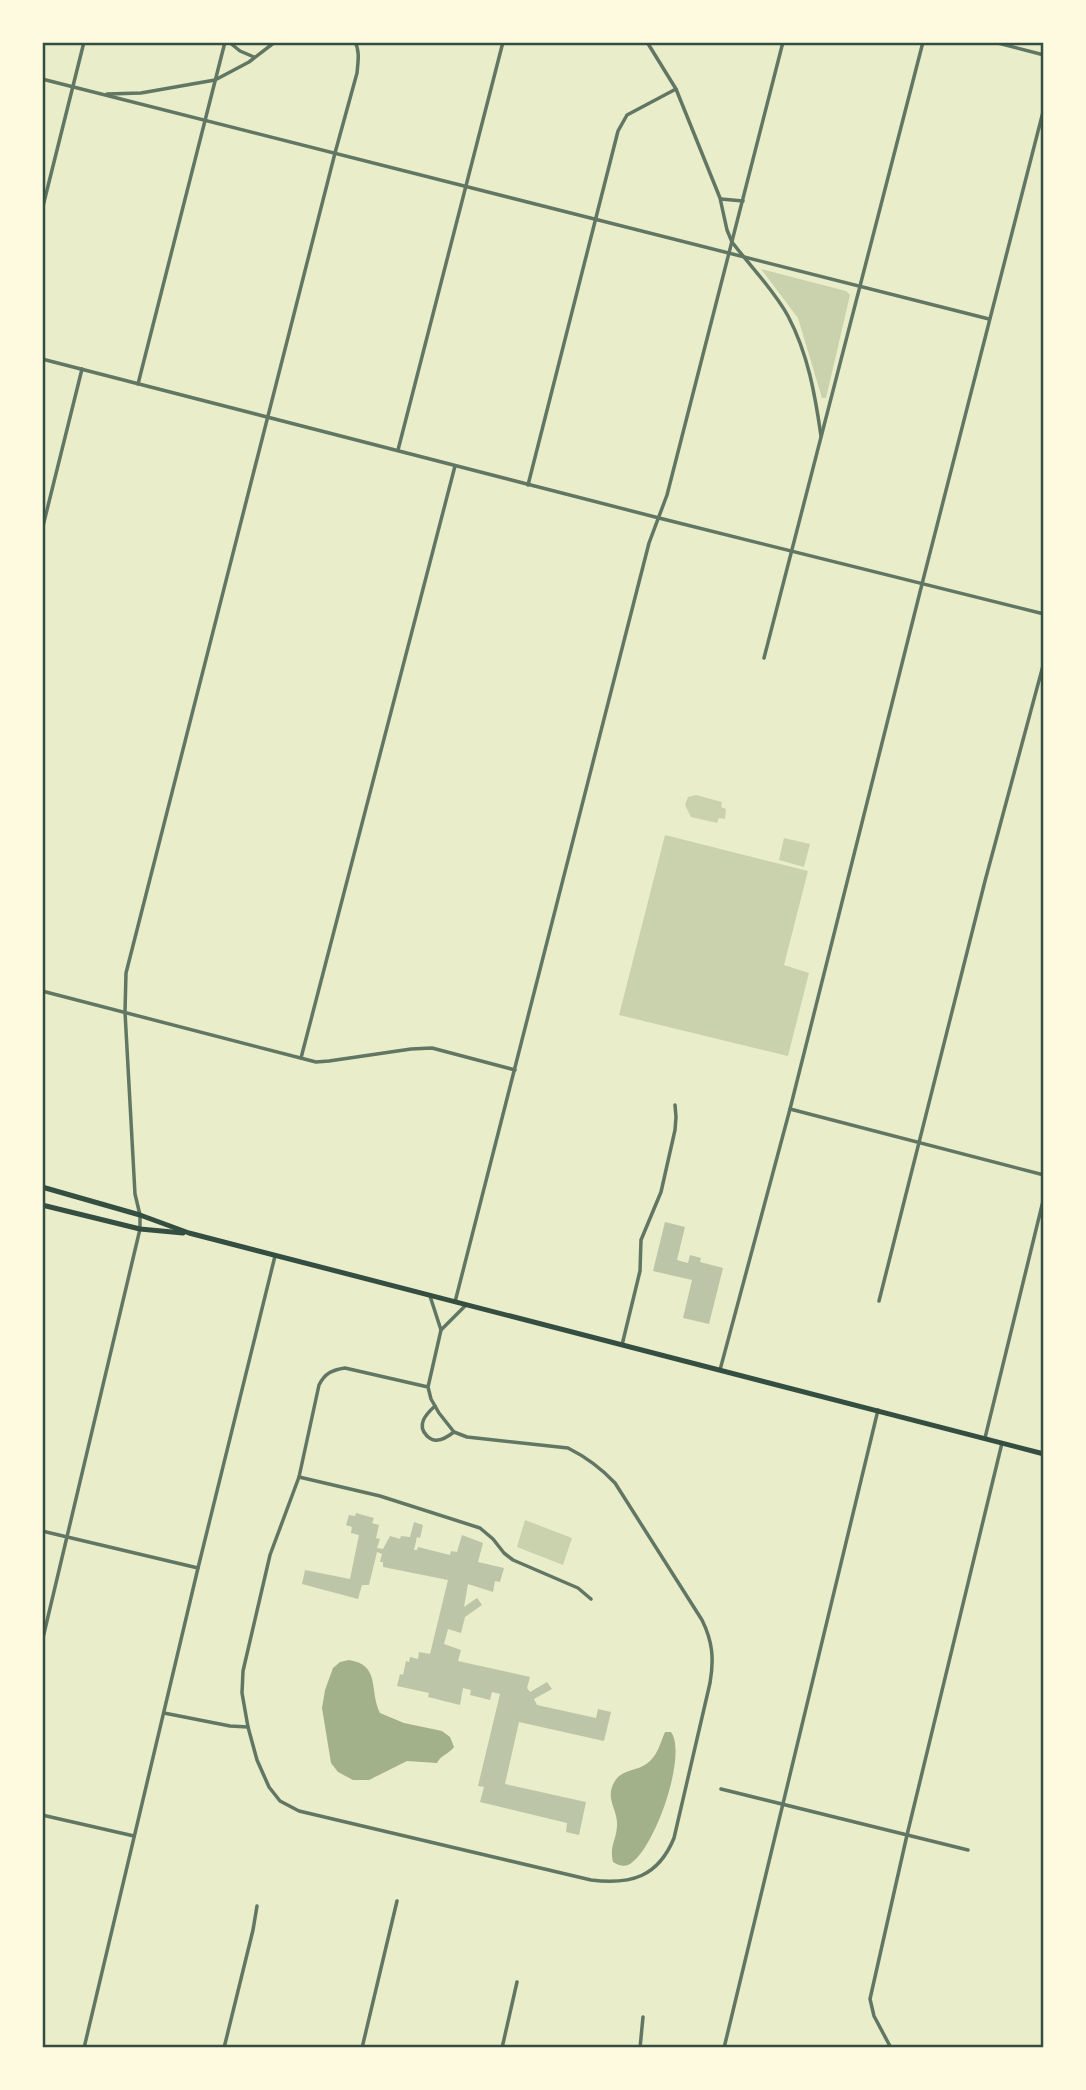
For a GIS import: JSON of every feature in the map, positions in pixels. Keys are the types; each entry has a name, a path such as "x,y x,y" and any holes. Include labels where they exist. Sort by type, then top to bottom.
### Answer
{"main road":[{"path":"42,1187 140,1214 189,1234 1044,1454"},
{"path":"42,1205 140,1229 189,1234"}],"street":[{"path":"42,210 84,42"},
{"path":"138,384 215,79 227,42 254,58"},
{"path":"103,94 141,93 215,79 254,58 275,42"},
{"path":"42,1642 140,1229 140,1214 135,1194 125,1012 126,973 357,73 359,59 355,42"},
{"path":"398,451 503,42"},
{"path":"647,42 676,89 720,199 732,242 787,314 800,341 808,363 822,438"},
{"path":"455,1302 649,544 667,495 783,42"},
{"path":"764,658 923,42"},
{"path":"994,42 1044,55"},
{"path":"42,79 989,319"},
{"path":"528,485 618,131 627,115 676,89"},
{"path":"720,1370 790,1109 1044,108"},
{"path":"720,199 743,201"},
{"path":"42,359 528,485 1044,614"},
{"path":"42,530 82,369"},
{"path":"301,1058 455,466"},
{"path":"879,1301 985,881 1044,662"},
{"path":"42,991 316,1062 432,1048 515,1070"},
{"path":"622,1345 640,1271 641,1240 661,1192 675,1130 675,1104"},
{"path":"790,1109 1044,1175"},
{"path":"985,1438 1044,1197"},
{"path":"84,2048 275,1256"},
{"path":"428,1387 345,1368 333,1369 318,1385 299,1477 273,1545 243,1671 242,1693 248,1727 257,1760 269,1787 280,1801 299,1811 592,1880 624,1882 650,1871 667,1855 674,1838 710,1683 713,1657 711,1641 702,1620 606,1472 568,1448 478,1439 454,1432 435,1406 428,1387 441,1330 430,1296"},
{"path":"441,1330 466,1305"},
{"path":"435,1406 422,1424 424,1432 431,1439 439,1441 454,1432"},
{"path":"724,2048 878,1410"},
{"path":"891,2048 874,2016 870,1999 1002,1443"},
{"path":"299,1477 380,1496 480,1528 513,1560 578,1588 591,1600"},
{"path":"42,1531 198,1568"},
{"path":"164,1713 248,1727"},
{"path":"721,1789 968,1850"},
{"path":"42,1815 134,1836"},
{"path":"362,2048 397,1901"},
{"path":"224,2048 257,1906"},
{"path":"502,2048 517,1982"},
{"path":"640,2048 643,2017"}],"shaded area":[{"path":"761,269 846,291 850,295 826,398 822,398 798,318"},
{"path":"696,795 722,802 721,807 726,809 725,819 719,818 717,823 691,817 685,805 688,797"},
{"path":"665,835 808,871 784,965 809,973 788,1056 619,1015"},
{"path":"784,838 810,844 804,867 779,860"},
{"path":"525,1520 572,1538 563,1565 517,1547"},
{"path":"349,1660 366,1667 370,1673 380,1713 404,1723 442,1731 450,1737 454,1747 437,1763 407,1761 369,1780 353,1780 338,1772 331,1763 322,1708 333,1668 340,1662"},
{"path":"665,1732 671,1732 675,1744 672,1781 666,1802 658,1823 638,1857 628,1865 619,1865 613,1862 612,1856 617,1825 611,1797 612,1787 619,1776 645,1765 653,1758"}],"building":[{"path":"665,1222 685,1227 677,1260 688,1263 690,1255 701,1258 700,1262 723,1268 709,1324 683,1318 692,1280 653,1271"},
{"path":"356,1513 374,1518 372,1523 379,1525 376,1538 380,1539 377,1548 383,1549 390,1536 400,1539 401,1536 410,1537 414,1522 423,1525 414,1550 418,1547 450,1555 451,1551 457,1552 462,1535 483,1543 478,1562 504,1568 500,1582 495,1581 493,1592 468,1584 464,1607 477,1598 482,1605 465,1617 461,1633 448,1629 444,1644 461,1650 458,1661 530,1677 527,1688 530,1692 547,1682 552,1689 534,1699 537,1705 596,1718 598,1709 611,1712 604,1741 519,1722 505,1784 586,1802 579,1835 566,1832 567,1823 480,1802 484,1787 478,1786 500,1694 492,1692 490,1700 470,1695 471,1690 463,1688 460,1705 428,1697 429,1693 397,1686 400,1674 403,1675 406,1661 409,1662 410,1657 418,1659 419,1652 430,1654 448,1580 383,1567 383,1562 380,1562 382,1554 377,1552 369,1585 362,1585 358,1599 302,1584 305,1570 350,1579 359,1535 351,1533 352,1527 346,1525 349,1515 355,1516"}]}
